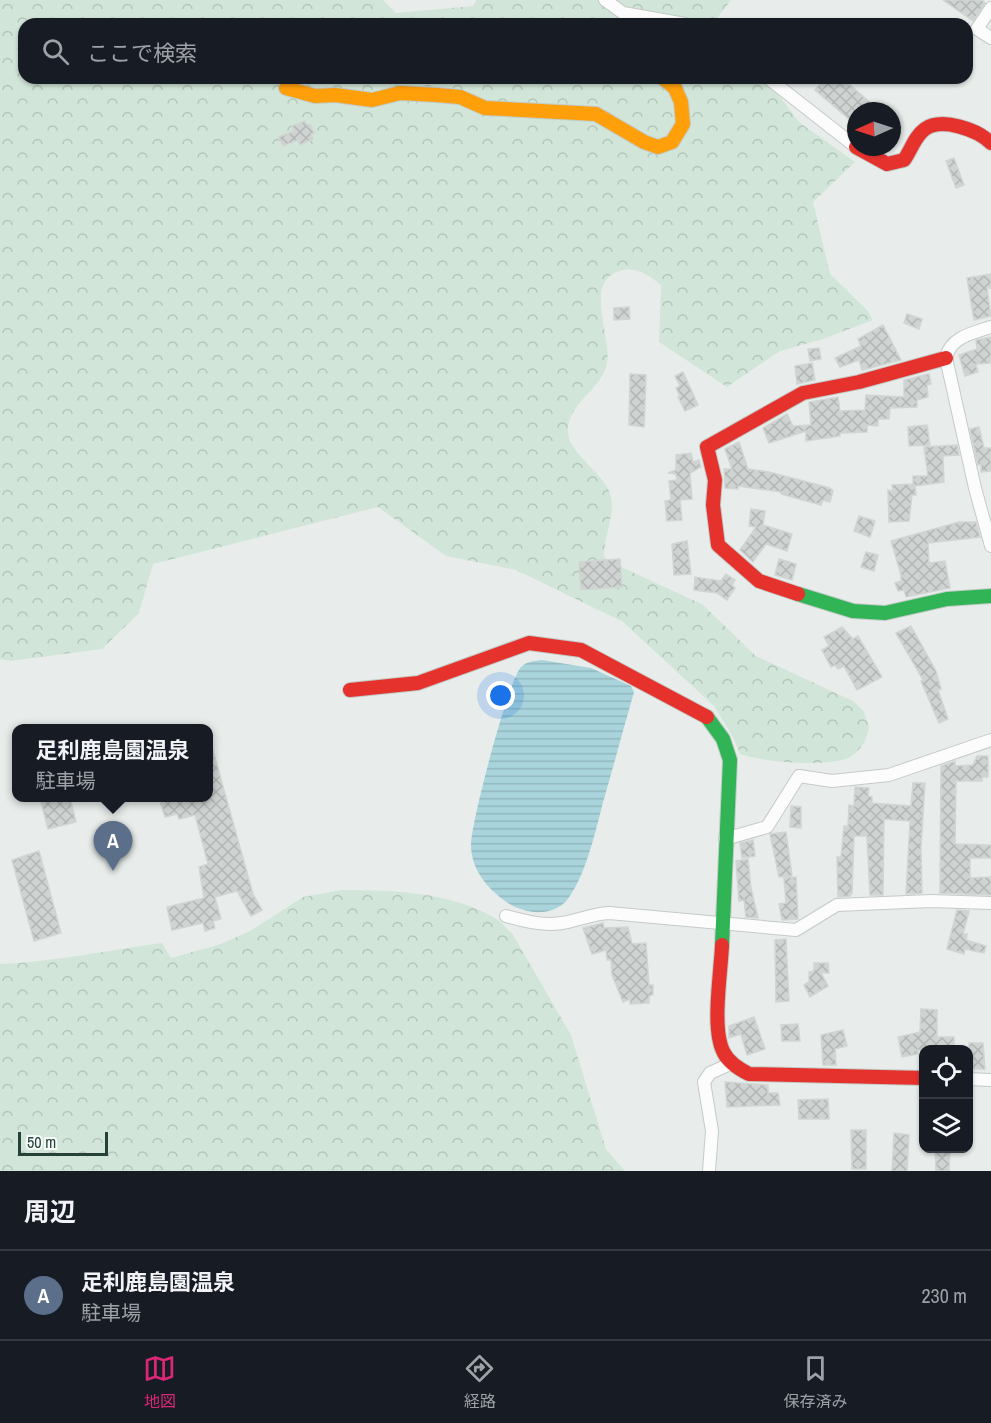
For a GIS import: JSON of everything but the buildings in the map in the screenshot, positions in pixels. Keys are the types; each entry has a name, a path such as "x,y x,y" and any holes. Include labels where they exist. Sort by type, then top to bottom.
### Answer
{"street":[{"path":"605,0 618,18"},
{"path":"991,8 977,29 991,38"},
{"path":"286,88 315,96 335,95 372,100 400,93 437,95 460,97 485,108 596,114 624,128 644,142 658,147 672,142 681,130 681,102 675,88 670,84"},
{"path":"776,84 847,140"},
{"path":"873,156 888,164 904,160 925,129 934,124 977,131 986,136 991,143"},
{"path":"991,327 962,337 948,350 946,358 975,488 991,546"},
{"path":"946,358 859,382 803,393 707,447 715,480 713,505 718,545 759,581 853,611 885,613 947,599 991,596"},
{"path":"350,690 418,683 529,643 581,650 705,715 723,739 730,760 725,838 725,925 718,1032 719,1043 730,1064 749,1074 919,1078"},
{"path":"725,838 766,827 799,776 832,781 889,775 991,740"},
{"path":"506,916 537,924 554,924 589,914 609,913 725,925 800,929 824,910 837,905 931,901 991,903"},
{"path":"709,1171 712,1131 704,1082 710,1073 730,1064"},
{"path":"973,1079 991,1080"}],"green space":[{"path":"0,0 383,0 396,13 473,6 476,0 731,0 719,18 18,18 18,84 770,84 799,122 855,162 813,202 830,274 867,310 873,320 823,339 780,351 727,387 659,342 661,285 637,271 620,271 609,277 603,287 601,299 608,356 606,367 597,384 572,414 568,433 575,449 608,488 611,497 612,510 604,556 608,561 702,604 756,656 853,701 863,710 869,726 861,748 850,757 812,763 779,761 740,754 733,737 714,706 623,622 516,570 446,556 378,507 153,564 139,613 102,649 10,661 0,659"},
{"path":"342,890 401,892 441,898 478,909 497,920 512,933 571,1035 606,1149 625,1171 0,1171 0,964 61,958 162,943 171,958 221,944 250,931 303,897"}],"water":[{"path":"542,660 591,668 631,686 634,692 593,842 579,880 561,906 545,912 537,912 520,909 505,901 492,890 477,870 471,845 491,753 515,678 523,665"}],"traffic: fast":[{"path":"798,594 853,611 885,613 947,599 991,596"},
{"path":"707,717 723,739 730,760 722,945"}],"traffic: slow":[{"path":"286,88 315,96 335,95 372,100 400,93 437,95 460,97 485,108 596,114 644,142 658,147 672,142 683,124 681,102 675,88 670,84"}],"traffic: jam":[{"path":"872,156 887,164 904,160 916,139 925,129 941,124 969,130 991,143"},
{"path":"798,594 759,581 718,545 713,505 715,480 707,447 803,393 859,382 946,358"},
{"path":"350,690 418,683 529,643 581,650 707,717"},
{"path":"722,945 718,1030 724,1053 738,1068 749,1074 919,1078"}],"place":[{"name":"足利鹿島園温泉","path":"113,871"}]}
